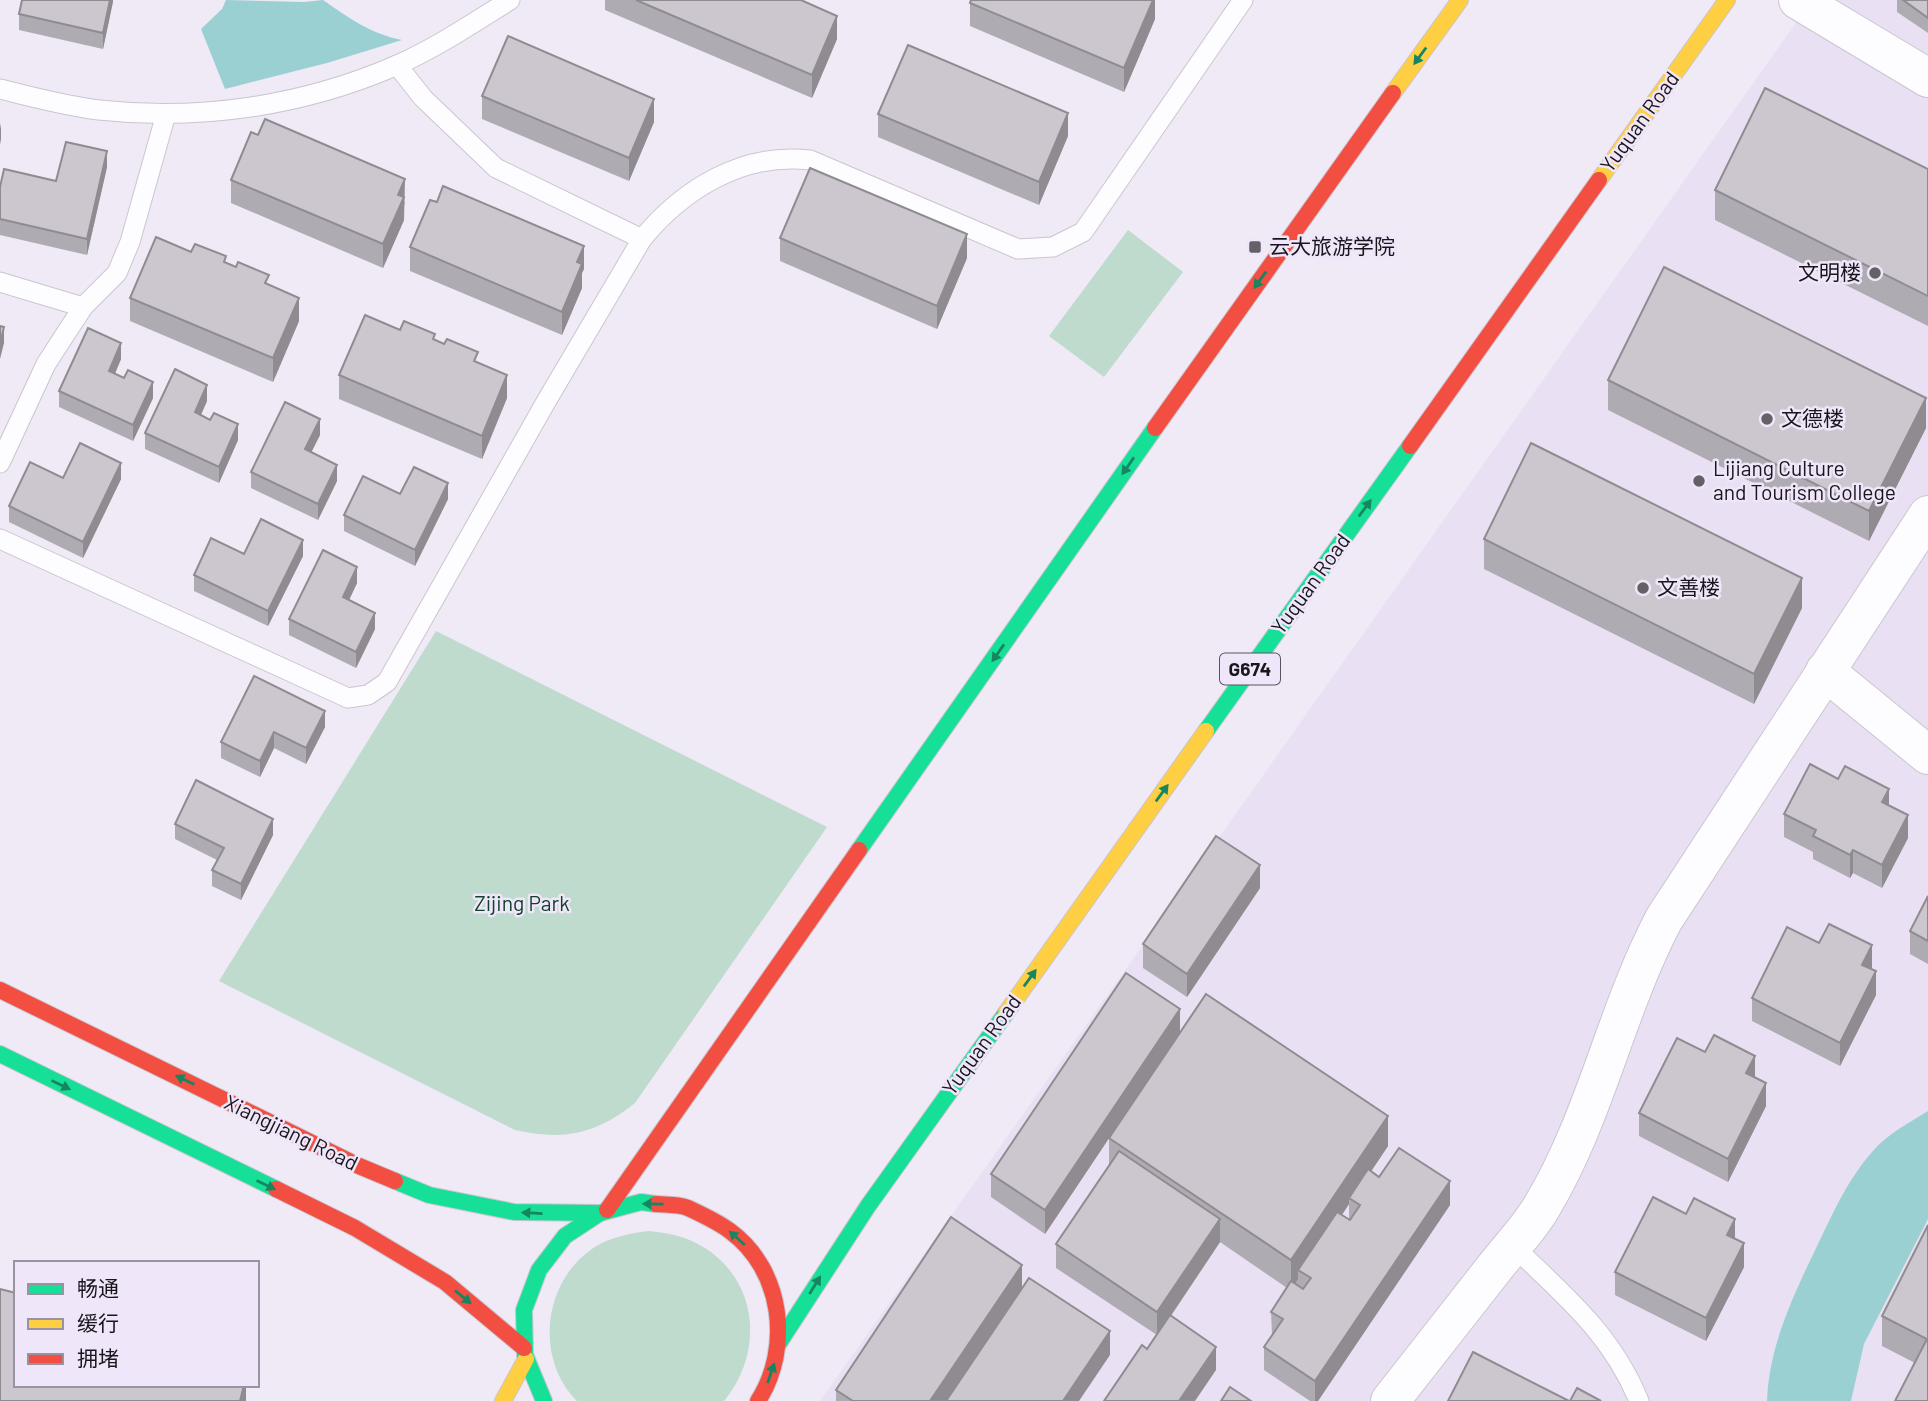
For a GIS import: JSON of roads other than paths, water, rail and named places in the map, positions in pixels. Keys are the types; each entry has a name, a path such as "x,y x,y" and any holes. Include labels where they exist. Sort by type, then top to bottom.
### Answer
{"main road":[{"path":"603,1212 1206,355 1460,0"},
{"name":"Yuquan Road","path":"779,1343 824,1269 883,1183 1727,0"},
{"name":"Xiangjiang Road","path":"0,990 359,1166 429,1195 514,1212 603,1212"},
{"path":"0,1055 365,1234 445,1282 525,1354"},
{"path":"544,1401 534,1385 525,1354 522,1327 526,1296 538,1268 556,1243 579,1224 603,1212 652,1202 676,1205 698,1212 728,1230 754,1255 766,1274 776,1308 779,1343 774,1369 758,1401"},
{"path":"503,1401 525,1354"}],"street":[{"path":"1798,0 1928,78"},
{"path":"1390,1401 1540,1210 1592,1102 1628,998 1664,919 1928,515"},
{"path":"1825,671 1928,755"}],"lane":[{"path":"0,89 97,110 166,114 251,108 350,84 397,65 442,43 510,0"},
{"path":"0,540 348,698 368,695 387,682 547,400 642,239 659,219 700,187 727,172 787,157 810,160 831,167 1018,249 1053,247 1069,241 1083,232 1243,0"},
{"path":"397,65 423,98 496,168 642,239"},
{"path":"0,463 46,364 83,307 117,273 130,242 166,114"},
{"path":"0,282 83,307"},
{"path":"1512,1245 1590,1319 1629,1377 1639,1401"}],"water":[{"path":"226,0 323,0 370,29 402,40 327,63 225,89 201,29 222,9"},
{"path":"1928,1111 1928,1219 1864,1344 1851,1401 1767,1401 1772,1360 1784,1320 1842,1196 1863,1162 1884,1140"}],"place":[{"name":"云大旅游学院","path":"1255,247"},
{"name":"文明楼","path":"1875,273"},
{"name":"文德楼","path":"1767,419"},
{"name":"Lijiang Culture and Tourism College","path":"1699,481"},
{"name":"文善楼","path":"1643,588"}],"park label":[{"name":"Zijing Park","path":"522,904"}]}
